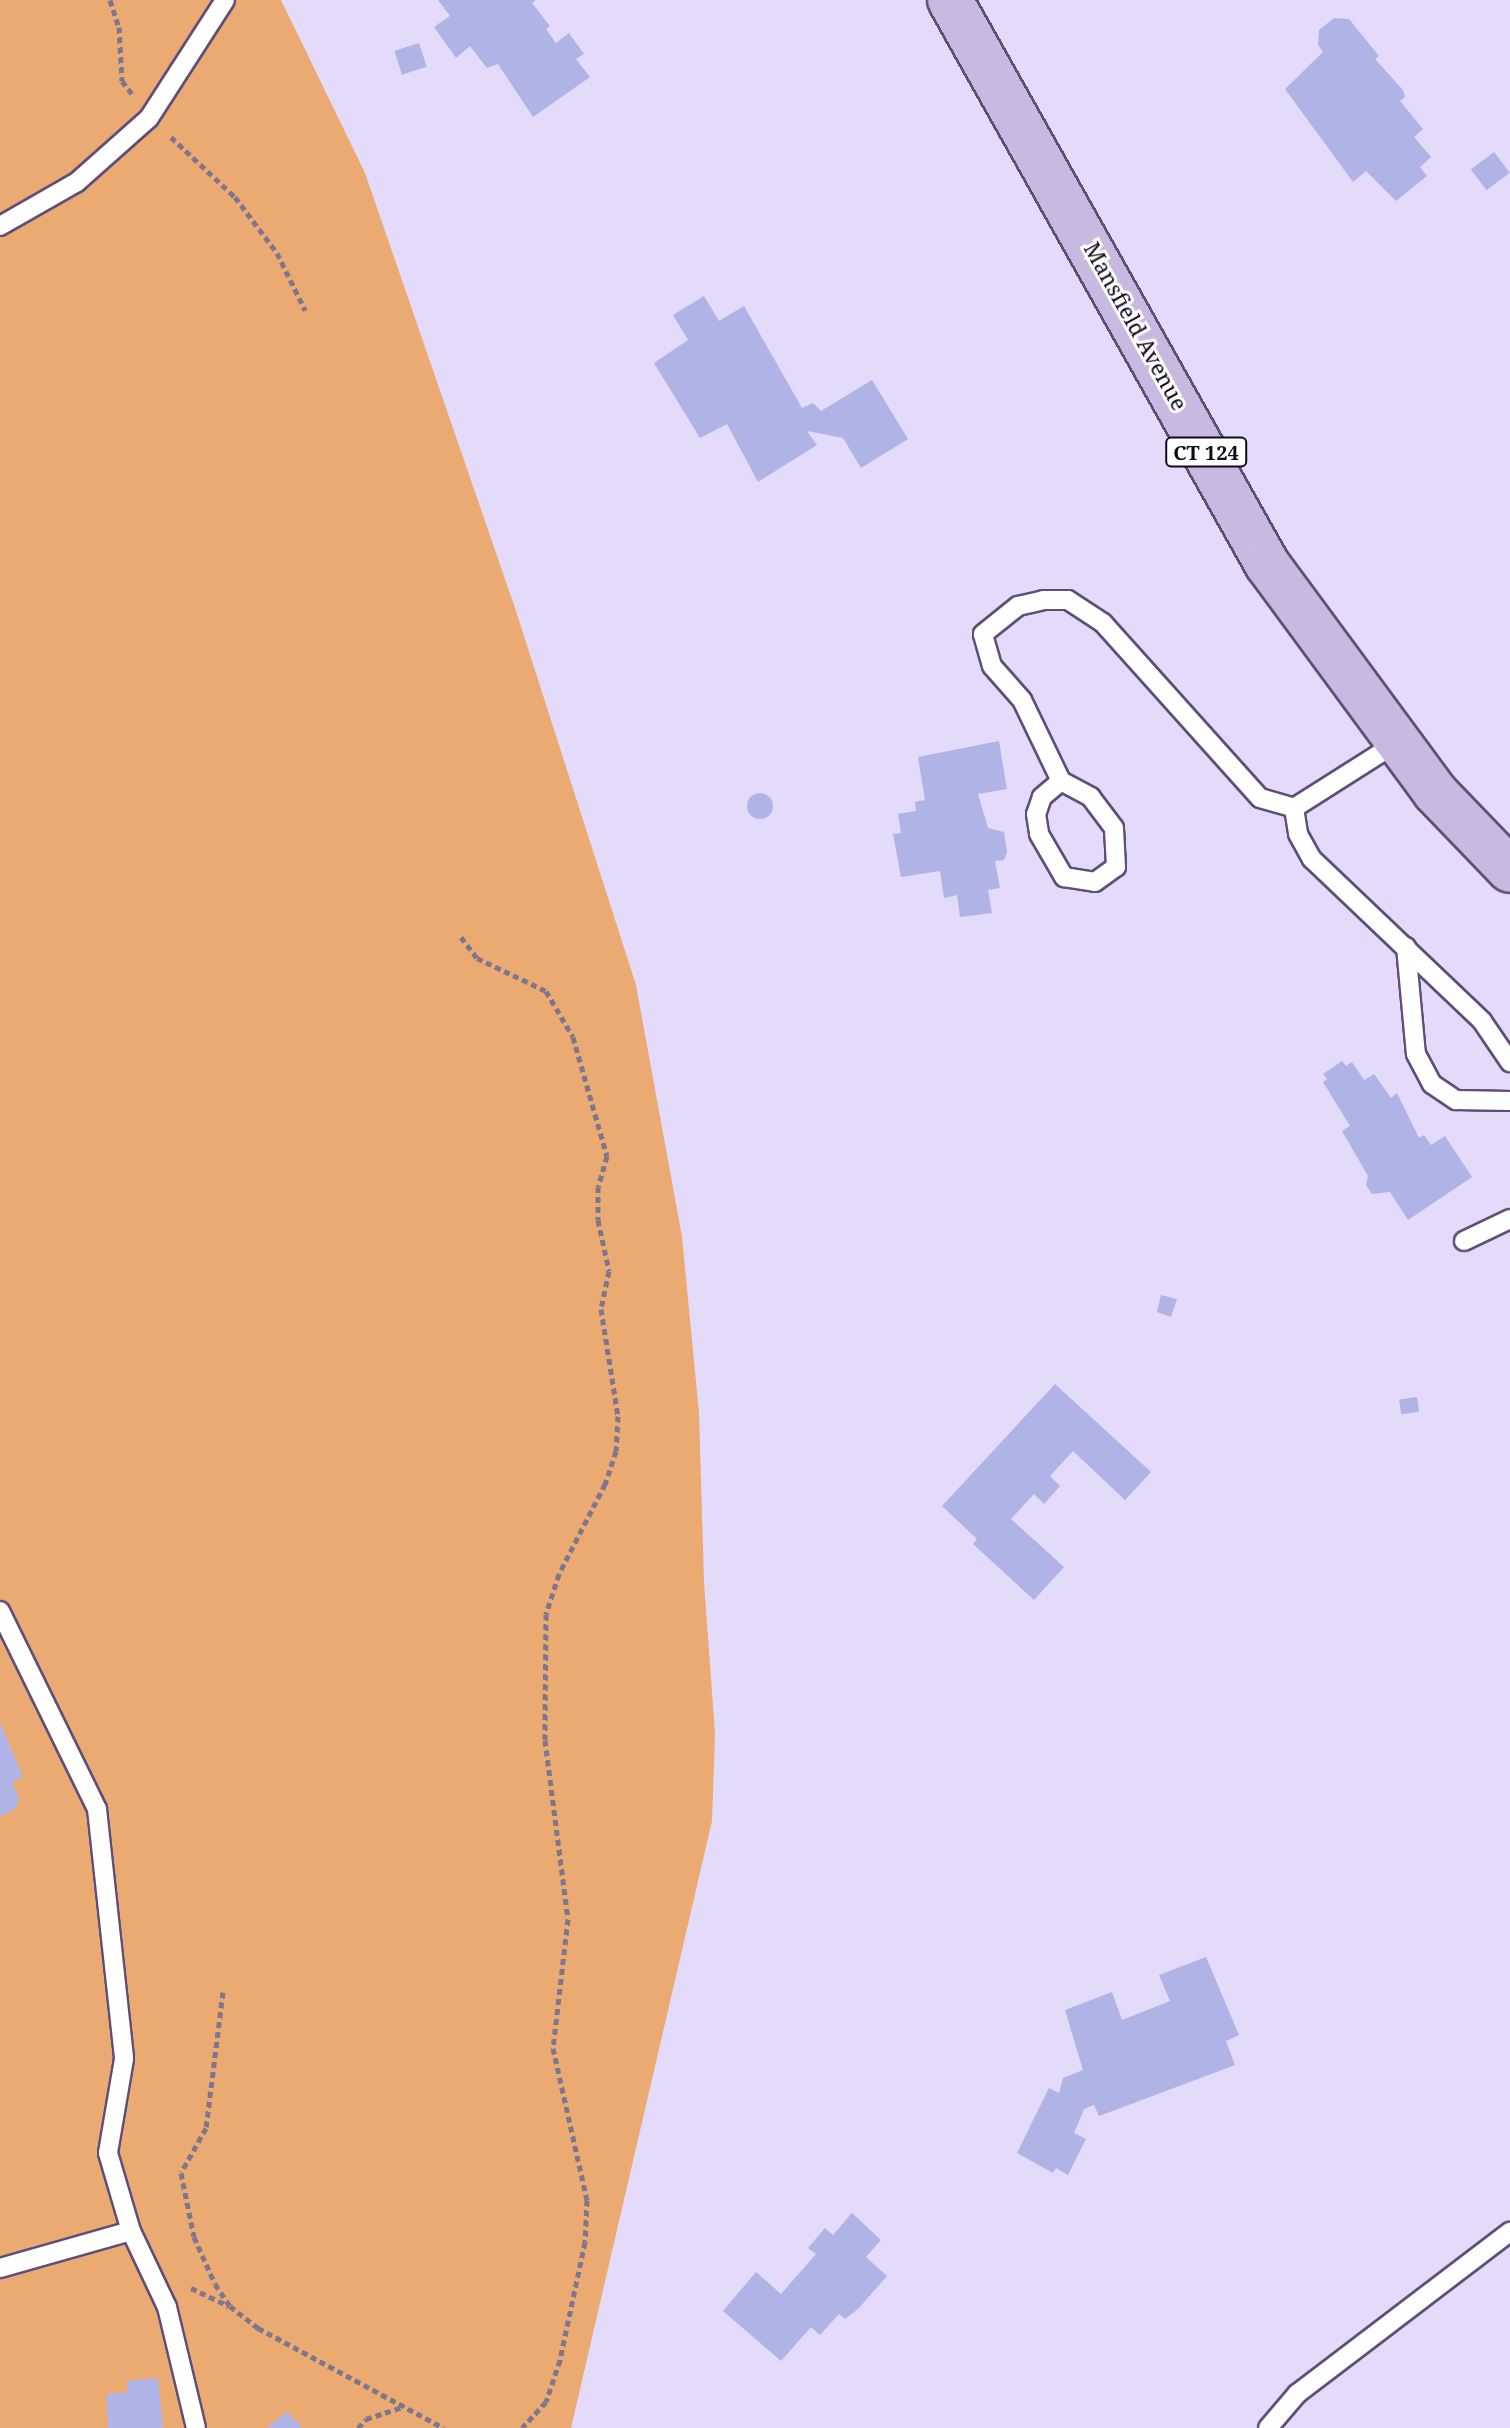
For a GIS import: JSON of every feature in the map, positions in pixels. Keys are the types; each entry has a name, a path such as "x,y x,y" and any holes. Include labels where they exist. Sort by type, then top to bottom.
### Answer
{"main road":[{"name":"Mansfield Avenue","path":"950,0 1267,564 1435,792 1510,870"}],"lane":[{"path":"0,226 77,182 149,118 225,0"},
{"path":"1061,781 1042,797 1036,814 1039,834 1064,877 1095,882 1116,867 1114,828 1091,797 1061,781 1022,700 992,666 983,634 1018,606 1043,600 1068,600 1103,623 1260,798 1294,808 1398,742"},
{"path":"1294,808 1298,834 1312,859 1482,1021 1510,1062"},
{"path":"1406,947 1416,1054 1432,1084 1456,1100 1510,1101"},
{"path":"1464,1241 1510,1219"},
{"path":"0,1611 97,1809 124,2059 108,2153 131,2231 167,2307 196,2428"},
{"path":"0,2268 131,2231"},
{"path":"1268,2428 1297,2394 1510,2232"}],"path":[{"path":"110,0 119,27 122,81 149,118 235,197 277,253 305,310"},
{"path":"461,937 477,958 546,991 573,1037 607,1156 598,1187 598,1220 609,1271 601,1309 618,1416 616,1451 605,1484 559,1574 546,1614 545,1740 568,1919 553,2048 587,2200 585,2242 560,2360 546,2402 522,2428"},
{"path":"223,1992 206,2128 181,2173 194,2237 230,2306 258,2328 444,2428"},
{"path":"358,2428 366,2419 404,2407"}],"shaded area":[{"path":"0,0 281,0 365,173 515,608 636,985 682,1237 699,1413 704,1582 715,1734 712,1821 571,2428 0,2428"}],"building":[{"path":"438,0 536,0 532,3 550,26 546,29 556,43 569,33 584,54 576,59 590,77 533,117 498,64 487,68 470,46 456,58 434,27 450,16"},
{"path":"1334,18 1349,19 1379,56 1375,59 1403,90 1405,97 1400,101 1423,129 1414,137 1431,157 1420,167 1427,176 1396,201 1366,171 1353,182 1285,89 1323,52 1318,45 1319,30"},
{"path":"419,43 427,67 402,75 394,51"},
{"path":"1494,152 1510,173 1486,190 1471,169"},
{"path":"704,296 719,321 744,306 802,408 813,403 821,411 872,380 908,439 861,468 843,438 807,431 817,445 758,482 727,424 700,438 654,363 688,340 673,315"},
{"path":"999,741 1007,789 978,794 988,828 1004,832 1007,852 1004,860 995,861 1000,888 988,890 992,913 960,917 957,895 944,898 940,871 901,877 893,834 901,833 898,814 916,811 915,802 925,800 918,757"},
{"path":"760,793 769,797 773,806 769,815 760,819 751,815 747,806 751,797"},
{"path":"1342,1061 1346,1066 1352,1062 1364,1080 1374,1074 1391,1098 1397,1093 1419,1138 1424,1135 1431,1145 1445,1136 1472,1177 1408,1220 1390,1192 1372,1194 1366,1185 1368,1176 1342,1131 1350,1126 1323,1082 1327,1079 1323,1074"},
{"path":"1161,1295 1177,1299 1171,1317 1157,1312"},
{"path":"1055,1384 1151,1472 1125,1500 1073,1451 1050,1476 1060,1486 1044,1504 1034,1494 1011,1519 1064,1567 1034,1600 973,1544 977,1539 942,1506"},
{"path":"1417,1397 1419,1412 1401,1414 1399,1400"},
{"path":"0,1722 23,1777 12,1782 19,1798 16,1808 0,1817"},
{"path":"1206,1957 1239,2035 1226,2041 1235,2065 1099,2116 1094,2105 1084,2109 1074,2133 1086,2139 1068,2175 1056,2168 1053,2173 1017,2153 1049,2088 1059,2093 1063,2078 1083,2070 1065,2010 1112,1992 1122,2020 1170,2001 1159,1975"},
{"path":"852,2213 881,2240 866,2257 887,2276 845,2319 839,2314 820,2335 811,2327 781,2361 723,2311 756,2272 781,2294 816,2254 808,2248 825,2228 833,2235"},
{"path":"158,2378 163,2428 108,2428 106,2394 128,2392 127,2381"},
{"path":"286,2412 303,2428 267,2428"}]}
